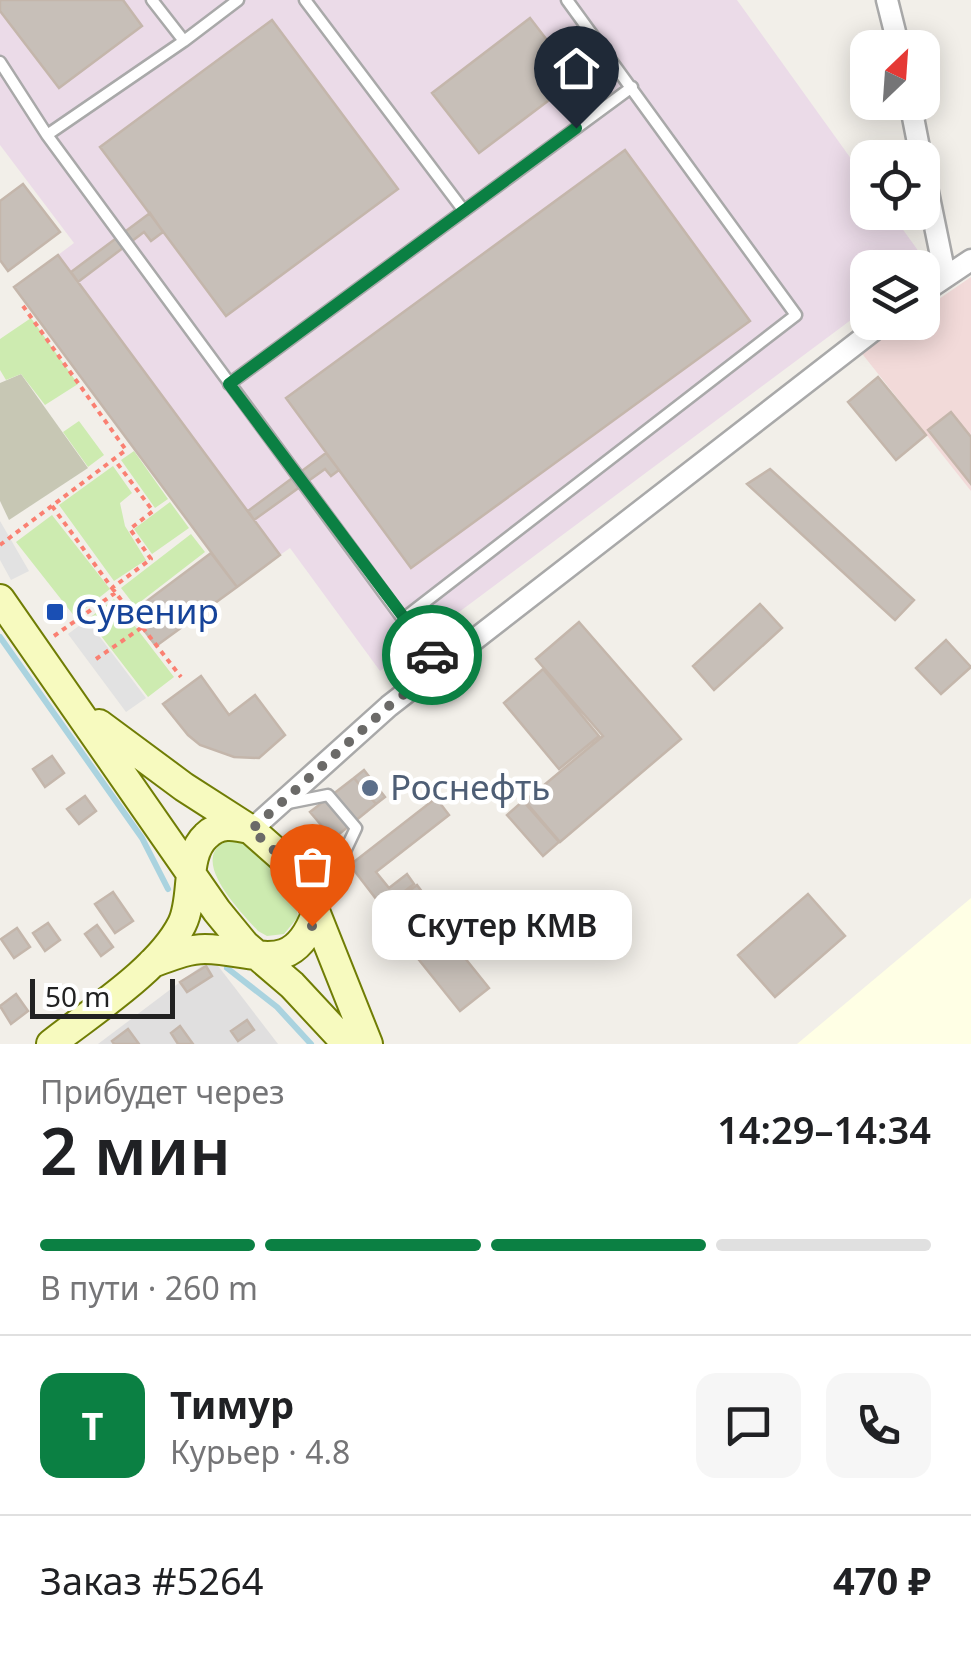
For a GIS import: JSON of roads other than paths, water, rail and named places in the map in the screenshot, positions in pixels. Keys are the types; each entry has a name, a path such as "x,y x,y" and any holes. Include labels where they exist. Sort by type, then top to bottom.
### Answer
{"main road":[{"path":"0,599 216,911 346,1044"},
{"path":"78,708 184,787 251,830 285,860 300,879 316,914 368,1044"},
{"path":"51,1044 151,964 184,919 198,846 212,830 230,824 251,830"},
{"path":"151,964 203,949 272,957 292,951 305,939 316,914"}],"street":[{"path":"887,0 894,30"},
{"path":"936,230 945,276"},
{"path":"940,280 971,260"},
{"path":"251,830 389,706 861,340"}],"lane":[{"path":"152,0 184,42"},
{"path":"47,135 184,42 238,0"},
{"path":"305,0 464,211"},
{"path":"403,619 796,316 567,0"},
{"path":"0,62 47,135 440,666"},
{"path":"229,384 632,88"},
{"path":"278,804 328,794 356,828 316,914"}],"waterway":[{"path":"0,637 142,838 168,889"},
{"path":"227,968 277,1007 311,1044"}],"place":[{"name":"Сувенир","path":"55,612"},
{"name":"Роснефть","path":"370,788"},
{"name":"Скутер КМВ","path":"312,926"}]}
